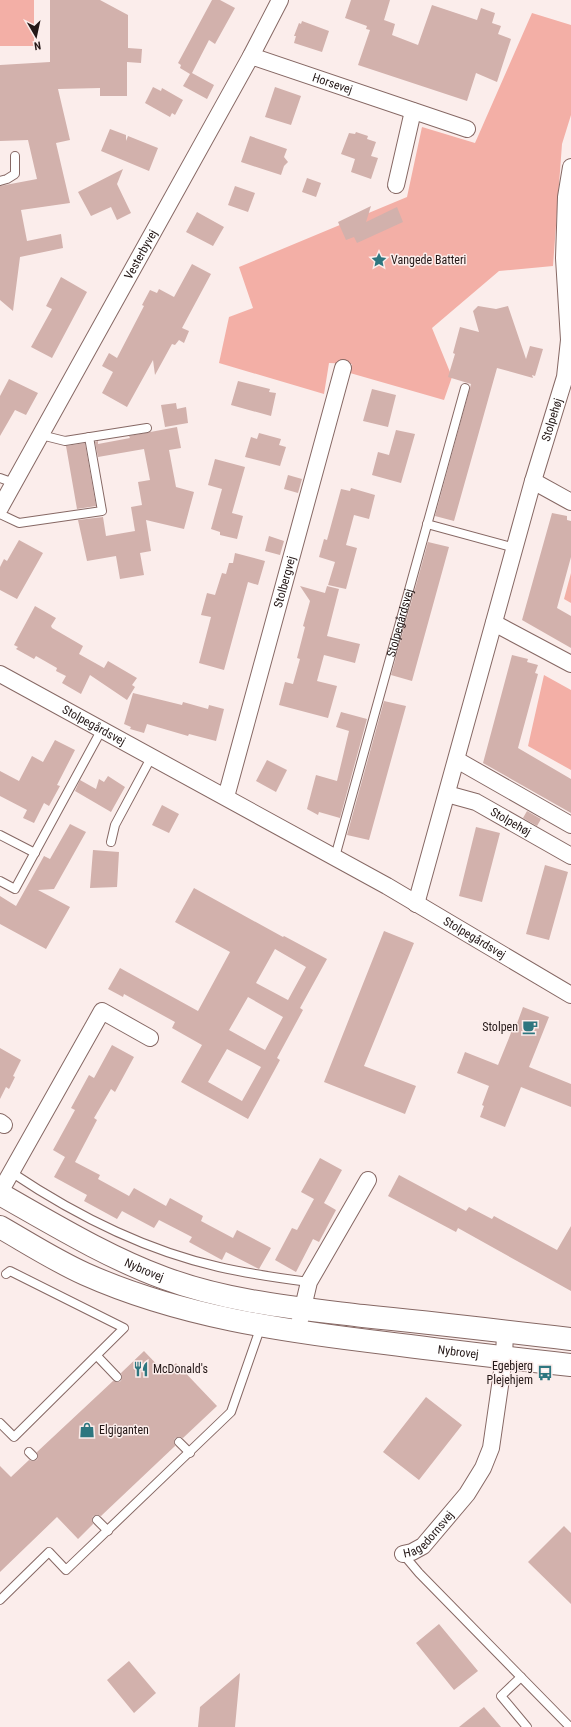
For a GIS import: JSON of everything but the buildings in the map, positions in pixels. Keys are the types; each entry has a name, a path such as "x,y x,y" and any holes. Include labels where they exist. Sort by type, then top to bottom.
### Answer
{"street":[{"name":"Vesterbyvej","path":"0,508 7,480 41,434 251,56 280,0"},
{"name":"Horsevej","path":"251,56 467,129"},
{"path":"396,185 413,110"},
{"name":"Stolpehøj","path":"416,904 533,481 565,377 569,340 564,258 566,197 571,167"},
{"name":"Stolbergvej","path":"226,797 343,368"},
{"path":"533,481 571,502"},
{"path":"494,623 571,664"},
{"name":"Stolpegårdsvej","path":"0,674 336,857 571,995"},
{"path":"456,760 571,825"},
{"name":"Stolpehøj","path":"447,794 476,802 571,856"},
{"name":"Nybrovej","path":"150,1038 102,1011 0,1193 97,1249 164,1278 205,1291 246,1300 302,1309 571,1339"},
{"path":"298,1333 309,1282 368,1180"},
{"path":"0,1199 0,1209"},
{"path":"0,1214 83,1253 97,1249"},
{"name":"Nybrovej","path":"4,1232 84,1274 176,1306 232,1321 298,1333 571,1365"},
{"name":"Hagedornsvej","path":"403,1554 412,1552 424,1546 467,1494 483,1468 491,1448 504,1358 505,1332"}],"lane":[{"path":"0,180 7,179 15,174 15,156"},
{"name":"Stolpegårdsvej","path":"336,857 465,388"},
{"path":"41,434 65,441 147,428"},
{"path":"0,514 19,523 102,511 89,437"},
{"path":"427,524 515,548"},
{"path":"0,881 15,889 102,730"},
{"path":"111,842 115,825 152,756"},
{"path":"0,835 35,853"},
{"path":"11,1172 49,1198 89,1220 138,1242 174,1255 218,1267 264,1276 309,1282"},
{"path":"0,1423 14,1437 124,1328 10,1271 6,1274"},
{"path":"0,1600 49,1552 66,1570 190,1453 231,1412 261,1326"},
{"path":"97,1356 117,1377"},
{"path":"180,1442 190,1453"},
{"path":"97,1520 108,1531"},
{"name":"Hagedornsvej","path":"403,1554 419,1573 570,1727"},
{"path":"521,1677 500,1696 527,1727"}],"shaded area":[{"path":"0,0 34,0 34,46 0,46"},
{"path":"532,13 571,25 571,115 562,144 553,266 499,271 432,328 452,377 444,400 350,373 352,364 329,363 324,394 219,363 229,317 253,308 239,267 407,197 422,127 475,143"},
{"path":"571,573 571,603 564,599"},
{"path":"544,675 571,690 571,770 528,746"}],"place":[{"name":"Vangede Batteri","path":"379,260"},
{"name":"Stolpen","path":"530,1027"},
{"name":"McDonald's","path":"141,1369"},
{"name":"Egebjerg Plejehjem","path":"545,1373"},
{"name":"Elgiganten","path":"87,1430"}]}
